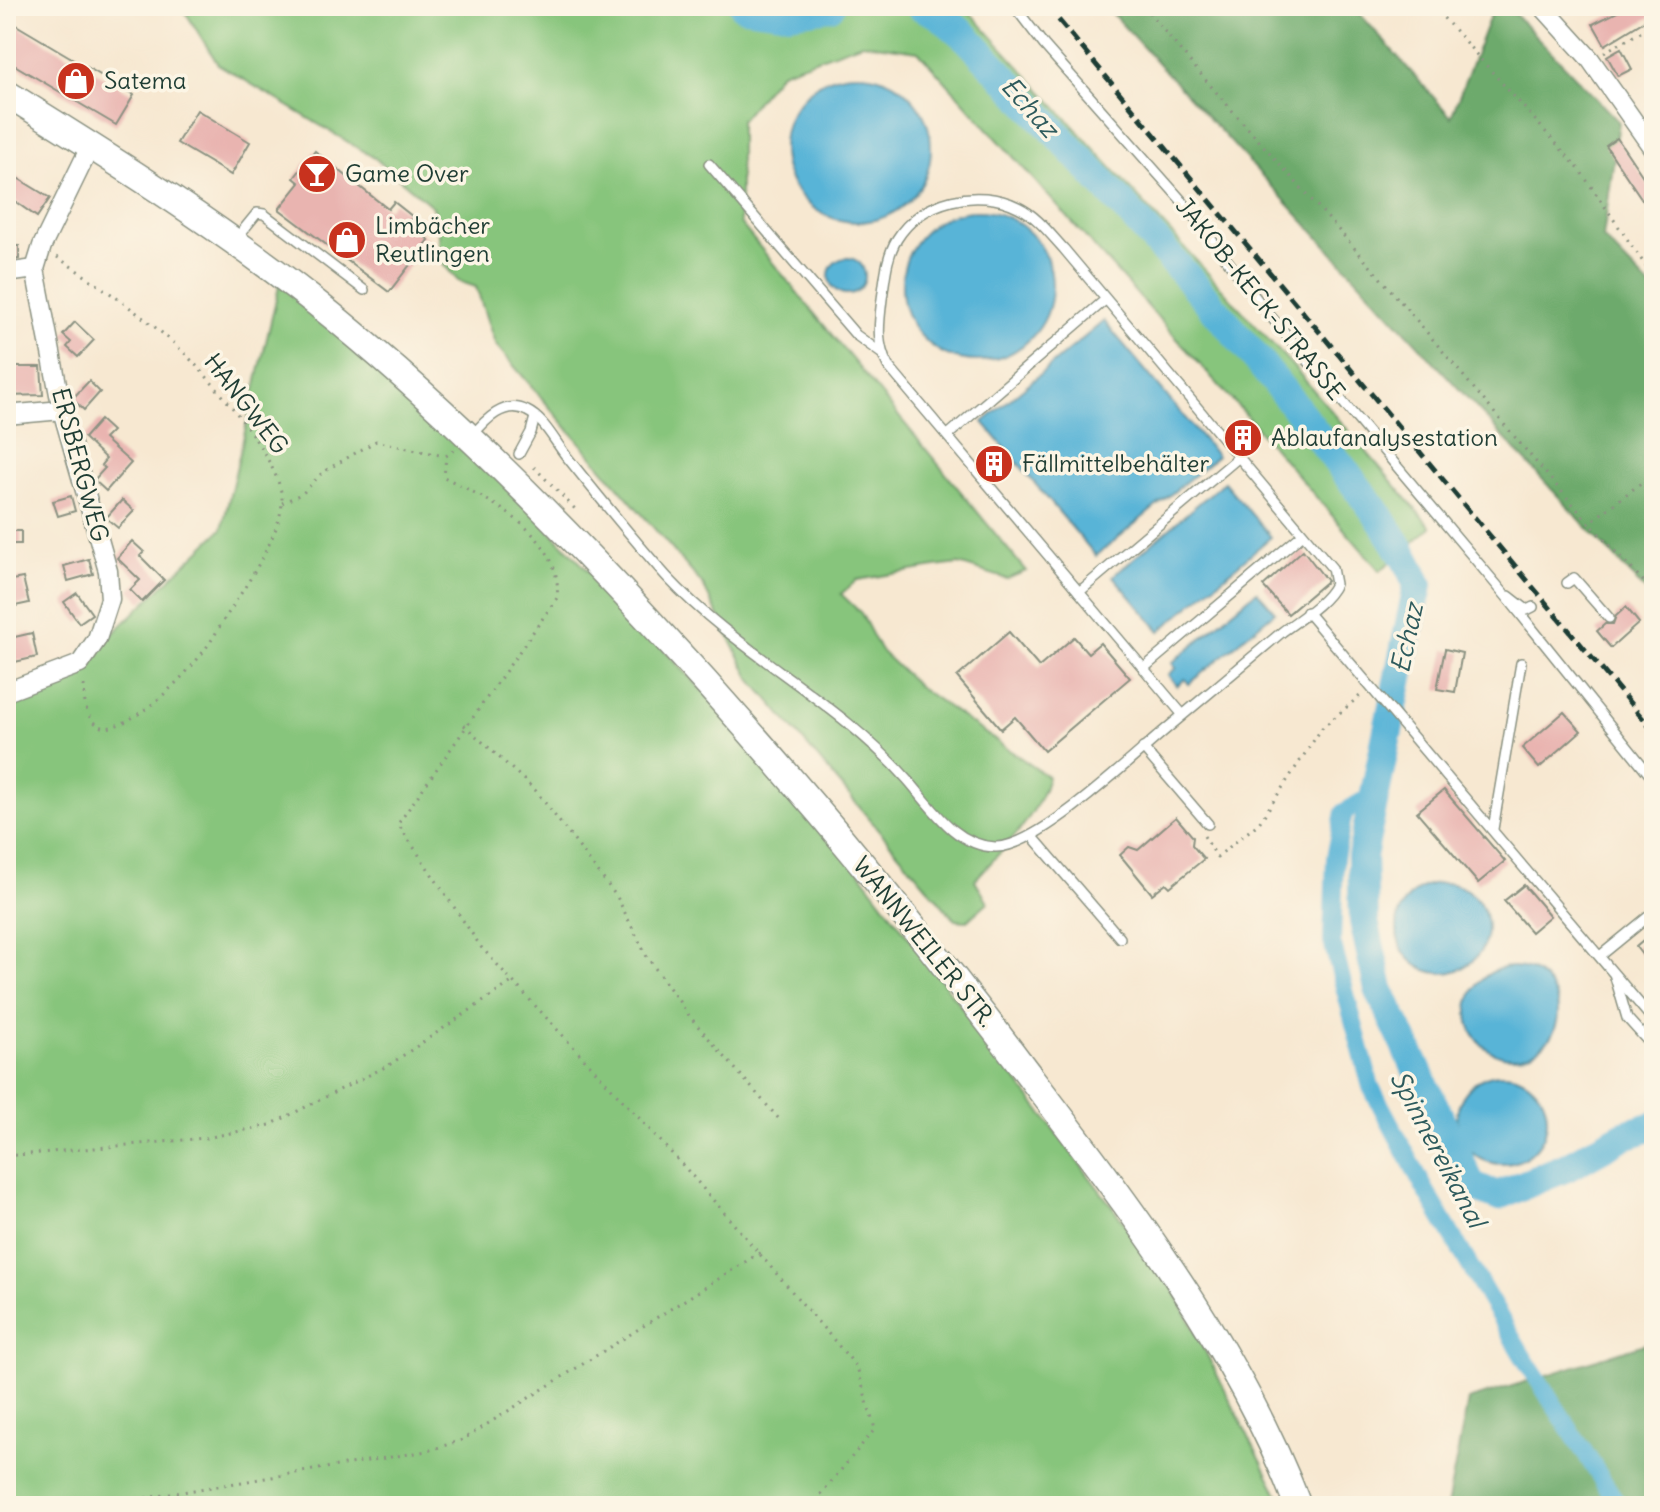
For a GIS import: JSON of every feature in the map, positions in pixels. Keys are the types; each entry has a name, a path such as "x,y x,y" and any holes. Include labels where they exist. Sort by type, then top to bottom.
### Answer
{"main road":[{"name":"WANNWEILER STR.","path":"6,93 91,145 234,241 379,355 470,438 568,535 729,707 961,985 1089,1156 1196,1310 1260,1419 1298,1506"}],"street":[{"path":"1542,6 1590,59 1654,150"},
{"name":"ERSBERGWEG","path":"88,657 106,615 111,585 62,410 35,269 42,246 91,145"},
{"path":"6,273 35,269"},
{"path":"6,415 62,410"},
{"path":"6,692 80,664 88,657"}],"lane":[{"name":"JAKOB-KECK-STRASSE","path":"1014,6 1044,45 1182,201 1262,306 1506,596 1654,780"},
{"path":"709,164 856,335 881,353 888,366 1183,715"},
{"path":"470,438 483,422 505,408 527,410 635,540 688,598 735,641 817,699 861,735 963,838 979,845 997,848 1033,837 1332,591 1335,576 1303,534 1040,223 1018,207 994,199 957,199 920,217 896,240 886,270 880,313 881,353"},
{"path":"234,241 257,213 264,214 364,290"},
{"path":"948,435 1105,300"},
{"path":"519,454 535,417"},
{"path":"1079,592 1239,457"},
{"path":"1144,668 1303,534"},
{"path":"1567,583 1574,578 1609,618"},
{"path":"1506,596 1514,596 1527,610 1533,607"},
{"path":"1307,612 1654,1021"},
{"path":"1493,829 1521,663"},
{"path":"1143,748 1208,824"},
{"path":"1033,837 1120,938"},
{"path":"1600,956 1654,912"},
{"path":"1615,973 1627,1018 1654,1048"}],"path":[{"path":"1144,6 1207,86 1368,263 1588,524 1654,592"},
{"path":"1433,6 1579,169 1654,278"},
{"path":"1590,59 1654,25"},
{"name":"HANGWEG","path":"42,246 181,350 264,451 276,470 282,503"},
{"path":"470,438 446,456 444,477 510,511 541,546 558,582 557,598 464,725 398,824 481,947 761,1252 857,1367 875,1429 811,1506"},
{"path":"88,657 84,703 90,718 105,728 130,721 195,662 213,638 278,523 282,503 303,493 323,472 376,441 446,456"},
{"path":"1588,524 1654,473"},
{"path":"1208,824 1203,840 1217,857 1259,823 1322,728 1370,687"},
{"path":"464,725 536,791 617,897 647,957 691,1018 779,1119"},
{"path":"6,1156 206,1138 270,1125 389,1065 513,981"},
{"path":"98,1506 427,1451 462,1440 761,1252"}],"green space":[{"path":"178,6 964,6 1298,372 1431,527 1380,571 1242,411 918,51 862,43 781,72 740,121 740,223 1026,571 1007,579 959,564 857,580 841,594 861,613 880,650 919,687 1048,777 1027,820 975,880 988,902 967,921 955,920 750,678 703,585 495,344 476,287 458,281 439,259 439,229 433,207 376,159 218,64 186,13"},
{"path":"1105,6 1353,6 1451,117 1494,6 1507,6 1619,122 1603,238 1654,291 1654,600"},
{"path":"282,274 379,352 797,789 1172,1286 1284,1506 6,1506 6,692 81,664 222,529"},
{"path":"1654,1341 1654,1506 1447,1506 1468,1400"}],"water":[{"path":"857,74 885,79 910,95 926,120 931,148 926,176 910,201 885,217 857,222 829,217 804,201 788,176 783,148 788,120 804,95 829,79"},
{"path":"977,211 1006,216 1030,233 1047,257 1052,286 1047,315 1030,339 1006,356 977,361 948,356 924,339 907,315 902,286 907,257 924,233 948,216"},
{"path":"847,258 860,263 865,276 860,289 847,294 834,289 829,276 834,263"},
{"path":"1104,321 1217,456 1096,556 983,422"},
{"path":"1224,482 1271,537 1160,631 1113,576"},
{"path":"1257,591 1275,612 1189,684 1185,679 1177,686 1168,675 1176,668 1172,663"},
{"path":"1442,883 1459,886 1474,896 1484,911 1487,928 1484,945 1474,960 1459,970 1442,973 1425,970 1410,960 1400,945 1397,928 1400,911 1410,896 1425,886"},
{"path":"1513,967 1530,970 1545,980 1555,995 1558,1012 1555,1029 1545,1044 1530,1054 1513,1057 1496,1054 1481,1044 1471,1029 1468,1012 1471,995 1481,980 1496,970"},
{"path":"1502,1074 1519,1077 1534,1087 1544,1102 1547,1119 1544,1136 1534,1151 1519,1161 1502,1164 1485,1161 1470,1151 1460,1136 1457,1119 1460,1102 1470,1087 1485,1077"}],"building":[{"path":"1629,6 1654,6 1654,15 1605,45 1593,24"},
{"path":"6,19 134,95 116,125 6,60"},
{"path":"1621,48 1632,69 1618,76 1607,56"},
{"path":"197,110 250,142 231,175 177,143"},
{"path":"1617,138 1654,193 1654,217 1606,146"},
{"path":"315,151 388,209 394,202 413,217 408,224 429,240 389,292 279,209 300,183 294,178"},
{"path":"6,171 50,198 37,217 6,195"},
{"path":"6,246 19,246 19,259 6,261"},
{"path":"75,322 94,340 78,357 67,347 71,342 63,335"},
{"path":"6,367 41,367 43,395 6,396"},
{"path":"89,381 100,392 84,410 72,399"},
{"path":"100,420 112,431 104,439 131,463 106,491 94,480 105,468 101,465 106,459 84,438"},
{"path":"71,496 75,511 58,516 53,501"},
{"path":"122,500 134,511 118,528 106,518"},
{"path":"6,531 21,531 21,544 6,544"},
{"path":"132,541 144,552 140,556 164,580 142,602 130,590 140,580 117,558"},
{"path":"1303,550 1327,581 1288,614 1263,586"},
{"path":"89,559 93,574 68,581 64,566"},
{"path":"23,578 29,603 6,608 6,581"},
{"path":"77,593 92,614 79,623 64,602"},
{"path":"1626,607 1639,623 1611,648 1597,631 1605,624 1613,624 1616,616"},
{"path":"1009,632 1039,667 1074,637 1088,653 1100,643 1130,678 1044,751 1015,717 1001,729 957,677"},
{"path":"32,633 37,657 6,664 6,639"},
{"path":"1445,649 1462,653 1455,692 1437,689"},
{"path":"1564,712 1581,731 1539,768 1522,748"},
{"path":"1444,790 1505,861 1478,883 1417,812"},
{"path":"1176,817 1193,837 1192,845 1204,859 1170,887 1166,883 1152,894 1120,855 1129,847 1138,850"},
{"path":"1524,885 1550,916 1531,932 1504,901"},
{"path":"1654,932 1654,970 1636,947"}],"waterway":[{"name":"Echaz","path":"744,6 789,12 830,6"},
{"name":"Echaz","path":"921,6 940,15 967,38 1196,287 1376,512 1399,547 1418,585 1362,856 1364,921 1379,989 1471,1185 1497,1196 1567,1167 1624,1135 1654,1126"},
{"name":"Spinnereikanal","path":"1373,795 1344,812 1335,858 1332,942 1371,1087 1425,1189 1522,1355 1619,1506"}],"railway":[{"path":"1047,6 1654,732"}],"place":[{"name":"Satema","path":"76,81"},
{"name":"Game Over","path":"317,174"},
{"name":"Limbächer Reutlingen","path":"347,240"},
{"name":"Ablaufanalysestation","path":"1243,438"},
{"name":"Fällmittelbehälter","path":"994,464"}]}
